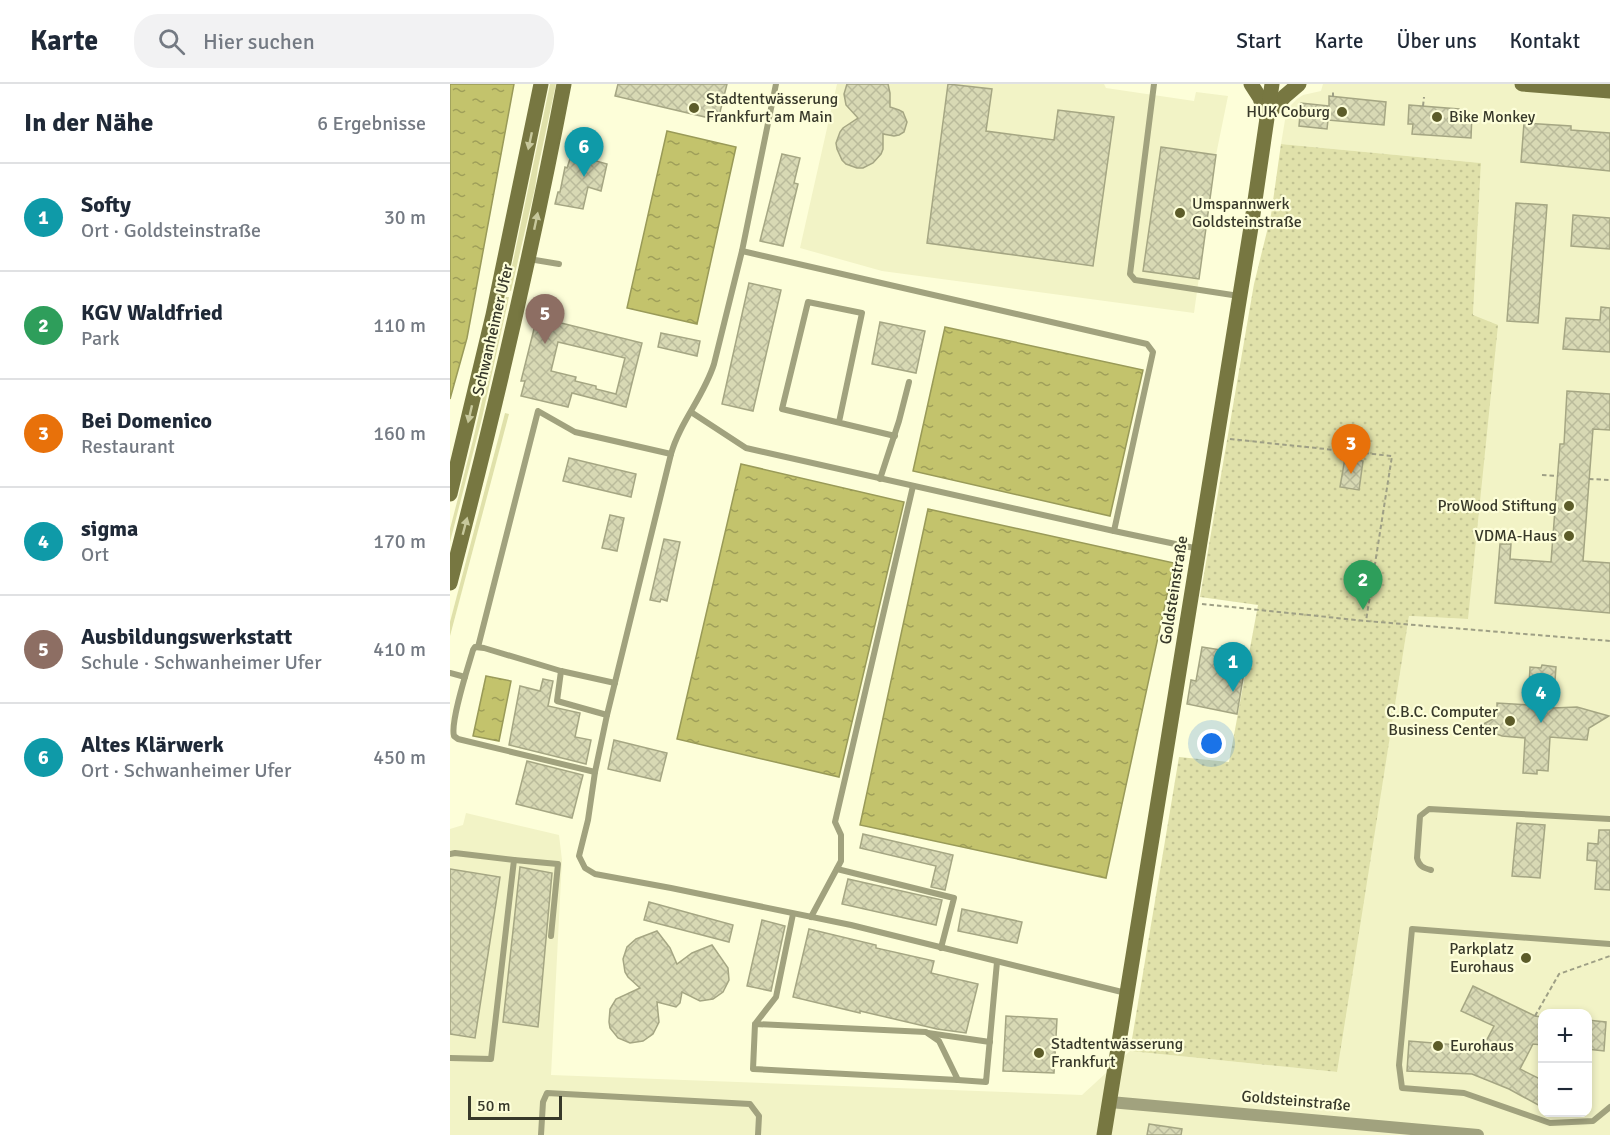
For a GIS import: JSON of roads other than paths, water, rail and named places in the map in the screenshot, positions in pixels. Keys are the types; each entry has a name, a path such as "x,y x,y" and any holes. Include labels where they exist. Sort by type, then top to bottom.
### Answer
{"street":[{"name":"Schwanheimer Ufer","path":"450,494 493,315 542,84"},
{"name":"Schwanheimer Ufer","path":"450,583 488,435 548,168 564,84"},
{"path":"1251,84 1260,98 1266,116 1299,84"},
{"name":"Goldsteinstraße","path":"1104,1135 1191,603 1272,84"},
{"path":"1522,84 1610,91"},
{"name":"Goldsteinstraße","path":"1110,1102 1478,1135"}],"lane":[{"path":"776,84 742,251 714,364 709,381 676,438 671,454 607,715 588,820 579,856 585,868 595,874 811,917 1126,993"},
{"path":"1154,84 1130,274 1135,280 1240,296"},
{"path":"742,251 1147,344 1153,352 1113,531"},
{"path":"528,258 559,264"},
{"path":"839,422 862,313 808,302 782,409 895,436"},
{"path":"880,479 895,436 909,382"},
{"path":"595,772 458,740 452,731 473,650 478,647 538,411 575,432 671,454"},
{"path":"691,412 746,448 1199,549"},
{"path":"811,917 841,861 841,835 835,822 913,486"},
{"path":"478,647 561,671 615,683"},
{"path":"561,671 556,700 607,715"},
{"path":"450,673 465,677"},
{"path":"1431,870 1423,868 1417,858 1420,816 1428,809 1610,819"},
{"path":"450,854 558,864 551,936"},
{"path":"450,1058 492,1059 514,860"},
{"path":"837,869 954,898 940,948"},
{"path":"793,914 776,997 755,1024 753,1069 986,1082 997,962"},
{"path":"1610,944 1412,929 1399,1065 1402,1088 1464,1093 1550,1123 1593,1120 1610,1107"},
{"path":"755,1024 926,1032 990,1042"},
{"path":"926,1032 939,1041 958,1080"},
{"path":"541,1135 543,1101 547,1093 750,1104 759,1116 758,1135"}],"water":[{"path":"450,84 514,84 467,338 450,399"},
{"path":"667,131 736,147 697,324 627,308"},
{"path":"945,327 1143,370 1110,516 913,471"},
{"path":"741,464 904,502 839,777 677,739"},
{"path":"928,509 1174,563 1106,878 860,825"},
{"path":"486,676 511,681 499,741 473,736"}],"place":[{"name":"Stadtentwässerung Frankfurt am Main","path":"694,108"},
{"name":"HUK Coburg","path":"1342,112"},
{"name":"Bike Monkey","path":"1437,117"},
{"name":"Altes Klärwerk","path":"584,177"},
{"name":"Umspannwerk Goldsteinstraße","path":"1180,213"},
{"name":"Ausbildungswerkstatt","path":"545,344"},
{"name":"Bei Domenico","path":"1351,474"},
{"name":"ProWood Stiftung","path":"1569,506"},
{"name":"VDMA-Haus","path":"1569,536"},
{"name":"KGV Waldfried","path":"1363,610"},
{"name":"Softy","path":"1233,692"},
{"name":"C.B.C. Computer Business Center","path":"1510,721"},
{"name":"sigma","path":"1541,723"},
{"name":"Parkplatz Eurohaus","path":"1526,958"},
{"name":"Eurohaus","path":"1438,1046"},
{"name":"Stadtentwässerung Frankfurt","path":"1039,1053"}]}
